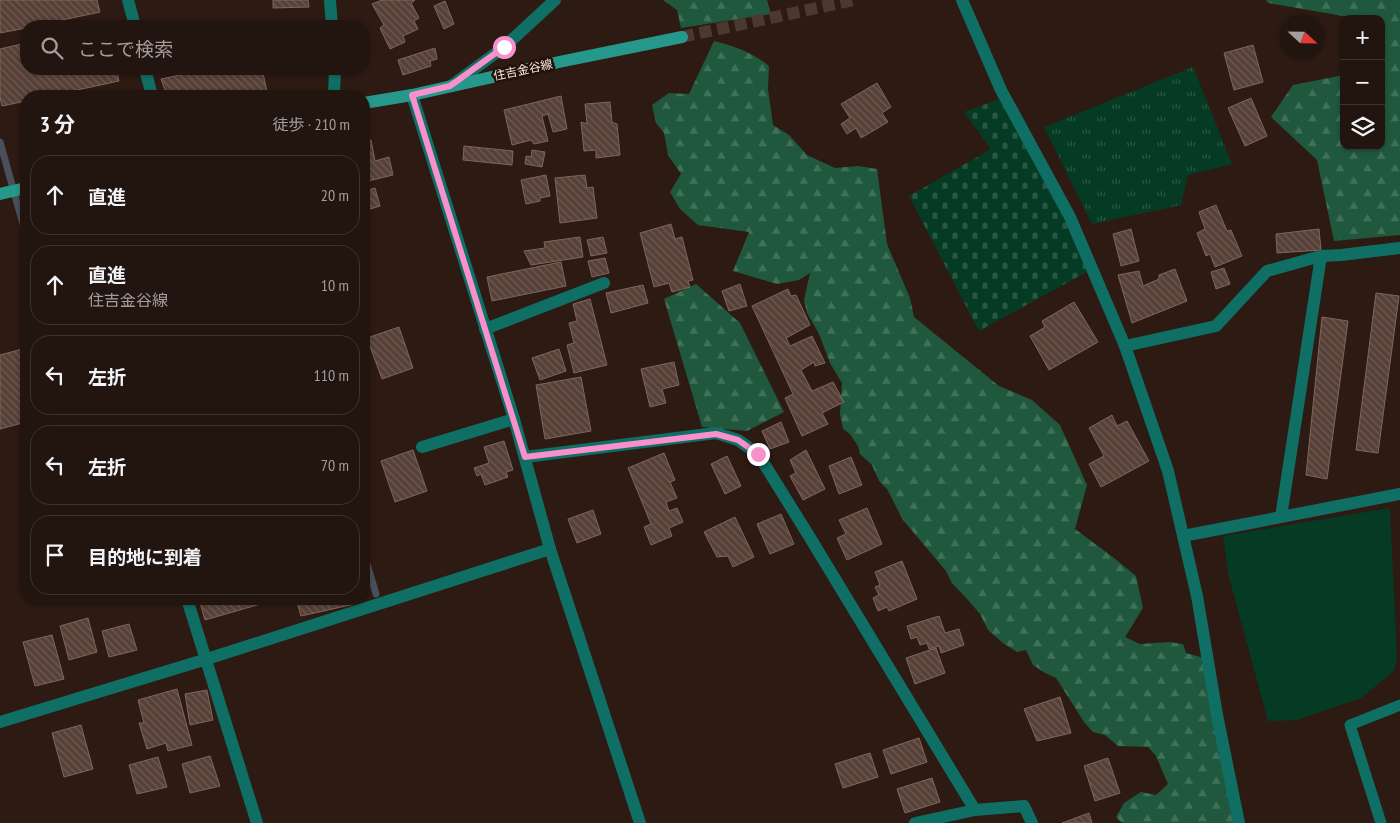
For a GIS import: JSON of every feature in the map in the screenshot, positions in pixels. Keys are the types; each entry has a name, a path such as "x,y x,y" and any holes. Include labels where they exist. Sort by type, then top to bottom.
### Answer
{"main road":[{"name":"住吉金谷線","path":"370,102 412,95 682,37"},
{"path":"0,193 20,189"}],"street":[{"path":"128,0 133,20"},
{"path":"330,0 332,20"},
{"path":"450,86 504,47 555,0"},
{"path":"962,0 1001,90 1070,218 1125,346 1168,471 1197,596 1217,715 1239,823"},
{"path":"147,75 150,90"},
{"path":"334,90 335,75"},
{"path":"412,95 514,419 550,549 640,823"},
{"path":"1125,346 1216,326 1267,271 1321,256 1400,248"},
{"path":"1281,517 1321,256"},
{"path":"485,329 604,283"},
{"path":"422,447 514,419"},
{"path":"525,457 716,434 738,440 758,454 975,810"},
{"path":"1183,536 1400,494"},
{"path":"0,722 206,659 550,549"},
{"path":"190,605 257,823"},
{"path":"915,823 975,810 1024,806 1032,823"}],"lane":[{"path":"1381,823 1350,725 1400,705"}],"green space":[{"path":"663,0 767,0 771,14 681,28 677,10"},
{"path":"1266,0 1400,0 1400,235 1334,241 1317,160 1271,117 1293,85 1340,76 1340,150 1385,150 1385,15 1340,16 1268,3"},
{"path":"714,41 743,50 769,66 768,89 773,125 789,135 807,155 835,168 858,166 877,169 887,244 910,298 914,317 999,386 1032,400 1060,425 1087,485 1075,529 1136,576 1143,608 1125,637 1140,644 1169,642 1183,644 1186,653 1204,658 1239,823 1122,823 1116,817 1124,803 1141,792 1156,795 1168,784 1156,756 1148,747 1118,746 1105,735 1093,732 1084,722 1056,678 1033,665 1026,650 1017,652 988,630 980,614 952,583 946,571 903,520 887,489 879,481 872,465 860,454 858,446 850,434 843,429 840,414 842,383 830,363 819,334 807,313 804,300 810,273 799,280 777,284 733,271 749,232 698,225 680,209 670,192 681,174 668,155 664,133 656,123 652,105 669,93 689,94"},
{"path":"1193,67 1232,164 1188,175 1181,205 1092,224 1044,127"},
{"path":"999,99 1092,269 979,331 909,196 991,149 964,112"},
{"path":"696,284 740,323 784,412 747,431 702,427 664,299"},
{"path":"1390,508 1397,660 1393,672 1361,698 1297,720 1268,721 1229,577 1223,536"}],"building":[{"path":"0,0 97,0 100,12 62,20 20,20 20,29 0,33"},
{"path":"273,0 308,0 309,7 273,8"},
{"path":"382,0 415,0 411,3 419,18 414,21 418,29 403,36 405,42 390,49 380,28 384,25 372,4"},
{"path":"445,1 454,24 444,29 434,6"},
{"path":"20,44 20,75 118,75 119,81 77,90 20,90 20,102 2,106 0,98 0,49"},
{"path":"1253,45 1263,82 1234,90 1224,53"},
{"path":"435,48 437,59 430,61 431,66 403,75 398,60"},
{"path":"180,75 263,75 267,90 165,90 161,79"},
{"path":"877,83 891,107 882,113 888,122 861,138 856,128 847,134 841,124 850,118 841,104"},
{"path":"561,96 567,129 553,132 548,114 542,116 548,141 534,144 531,140 512,145 504,110"},
{"path":"1251,98 1267,136 1245,146 1228,108"},
{"path":"610,102 612,122 617,124 620,155 596,158 596,150 584,151 581,122 587,124 585,104"},
{"path":"370,140 375,161 389,157 393,175 370,181"},
{"path":"464,146 513,151 512,165 463,160"},
{"path":"532,150 545,152 542,167 525,164 526,156 531,157"},
{"path":"546,175 550,196 540,198 540,201 526,204 521,180"},
{"path":"585,175 587,188 593,187 597,218 560,223 555,178"},
{"path":"375,188 380,206 370,209 370,189"},
{"path":"1216,205 1227,231 1231,230 1242,256 1215,267 1210,254 1206,256 1197,233 1205,229 1199,212"},
{"path":"671,224 675,239 682,237 693,280 688,281 690,287 672,292 669,283 654,287 640,233"},
{"path":"1131,229 1139,261 1121,266 1113,234"},
{"path":"1319,229 1321,250 1277,253 1276,234"},
{"path":"580,237 583,257 531,265 524,251 545,248 544,242"},
{"path":"603,237 607,253 591,256 587,240"},
{"path":"605,258 609,273 592,277 588,261"},
{"path":"561,262 566,286 492,301 487,277"},
{"path":"1224,268 1230,284 1216,289 1211,272"},
{"path":"1175,269 1187,301 1132,323 1118,275 1139,271 1143,286 1159,279 1159,275"},
{"path":"740,284 747,306 729,311 722,291"},
{"path":"643,285 648,303 611,313 606,293"},
{"path":"788,289 791,296 796,295 810,325 786,338 790,346 812,336 825,363 815,366 814,362 801,370 812,391 833,382 844,402 822,413 828,424 802,436 785,398 793,394 752,306"},
{"path":"1376,293 1399,296 1378,453 1356,450"},
{"path":"590,299 607,365 574,373 567,345 574,343 569,323 577,321 573,304"},
{"path":"1074,302 1098,342 1049,370 1030,336 1045,327 1042,321"},
{"path":"1322,317 1348,321 1327,479 1306,475"},
{"path":"399,327 413,368 382,379 370,346 370,337"},
{"path":"559,349 566,371 540,380 532,358"},
{"path":"20,350 20,424 0,429 0,355"},
{"path":"674,362 679,385 662,389 666,403 650,407 641,369"},
{"path":"581,377 591,431 545,439 536,385"},
{"path":"1112,415 1117,426 1127,421 1149,461 1101,487 1089,464 1104,456 1089,428"},
{"path":"781,422 789,442 770,449 762,431"},
{"path":"504,441 513,470 506,472 508,477 485,485 481,474 477,476 474,468 489,463 484,447"},
{"path":"413,450 427,491 395,502 381,461"},
{"path":"806,450 825,489 803,500 790,476 796,473 790,460"},
{"path":"664,453 675,480 670,482 677,498 666,502 669,511 677,508 683,522 669,528 672,536 651,545 644,527 651,524 628,468"},
{"path":"727,456 741,486 725,494 711,464"},
{"path":"851,457 862,485 839,494 829,466"},
{"path":"867,508 882,544 847,560 837,538 846,534 839,520"},
{"path":"593,510 601,534 577,543 568,519"},
{"path":"781,514 794,544 770,554 757,524"},
{"path":"735,517 754,557 733,567 728,556 717,557 704,532"},
{"path":"902,561 917,599 889,611 887,607 878,611 873,598 879,595 875,587 880,585 875,572"},
{"path":"201,605 257,605 205,620"},
{"path":"298,605 350,605 301,616"},
{"path":"939,616 945,633 959,629 964,645 941,653 939,646 929,649 927,643 920,645 917,637 911,639 907,626"},
{"path":"88,618 97,652 69,660 60,626"},
{"path":"129,624 137,650 109,657 102,631"},
{"path":"52,635 64,679 35,686 23,642"},
{"path":"936,648 945,673 915,684 906,658"},
{"path":"177,689 192,745 168,751 166,743 147,749 139,723 144,723 138,700"},
{"path":"207,690 213,720 190,725 185,694"},
{"path":"1060,697 1071,733 1037,741 1024,709"},
{"path":"81,725 93,769 64,777 52,733"},
{"path":"919,738 927,762 891,774 883,750"},
{"path":"870,753 878,777 843,788 835,764"},
{"path":"210,756 220,786 190,793 182,764"},
{"path":"158,757 167,787 137,794 129,765"},
{"path":"1108,758 1120,793 1095,801 1084,766"},
{"path":"932,778 940,802 905,813 897,789"},
{"path":"1089,813 1092,823 1062,823"}],"waterway":[{"path":"0,142 20,213"},
{"path":"370,574 376,594"}],"tunnel":[{"path":"682,37 854,0"}],"route":[{"path":"504,47 450,86 412,95 525,457 553,452 716,434 738,440 758,454"}]}
